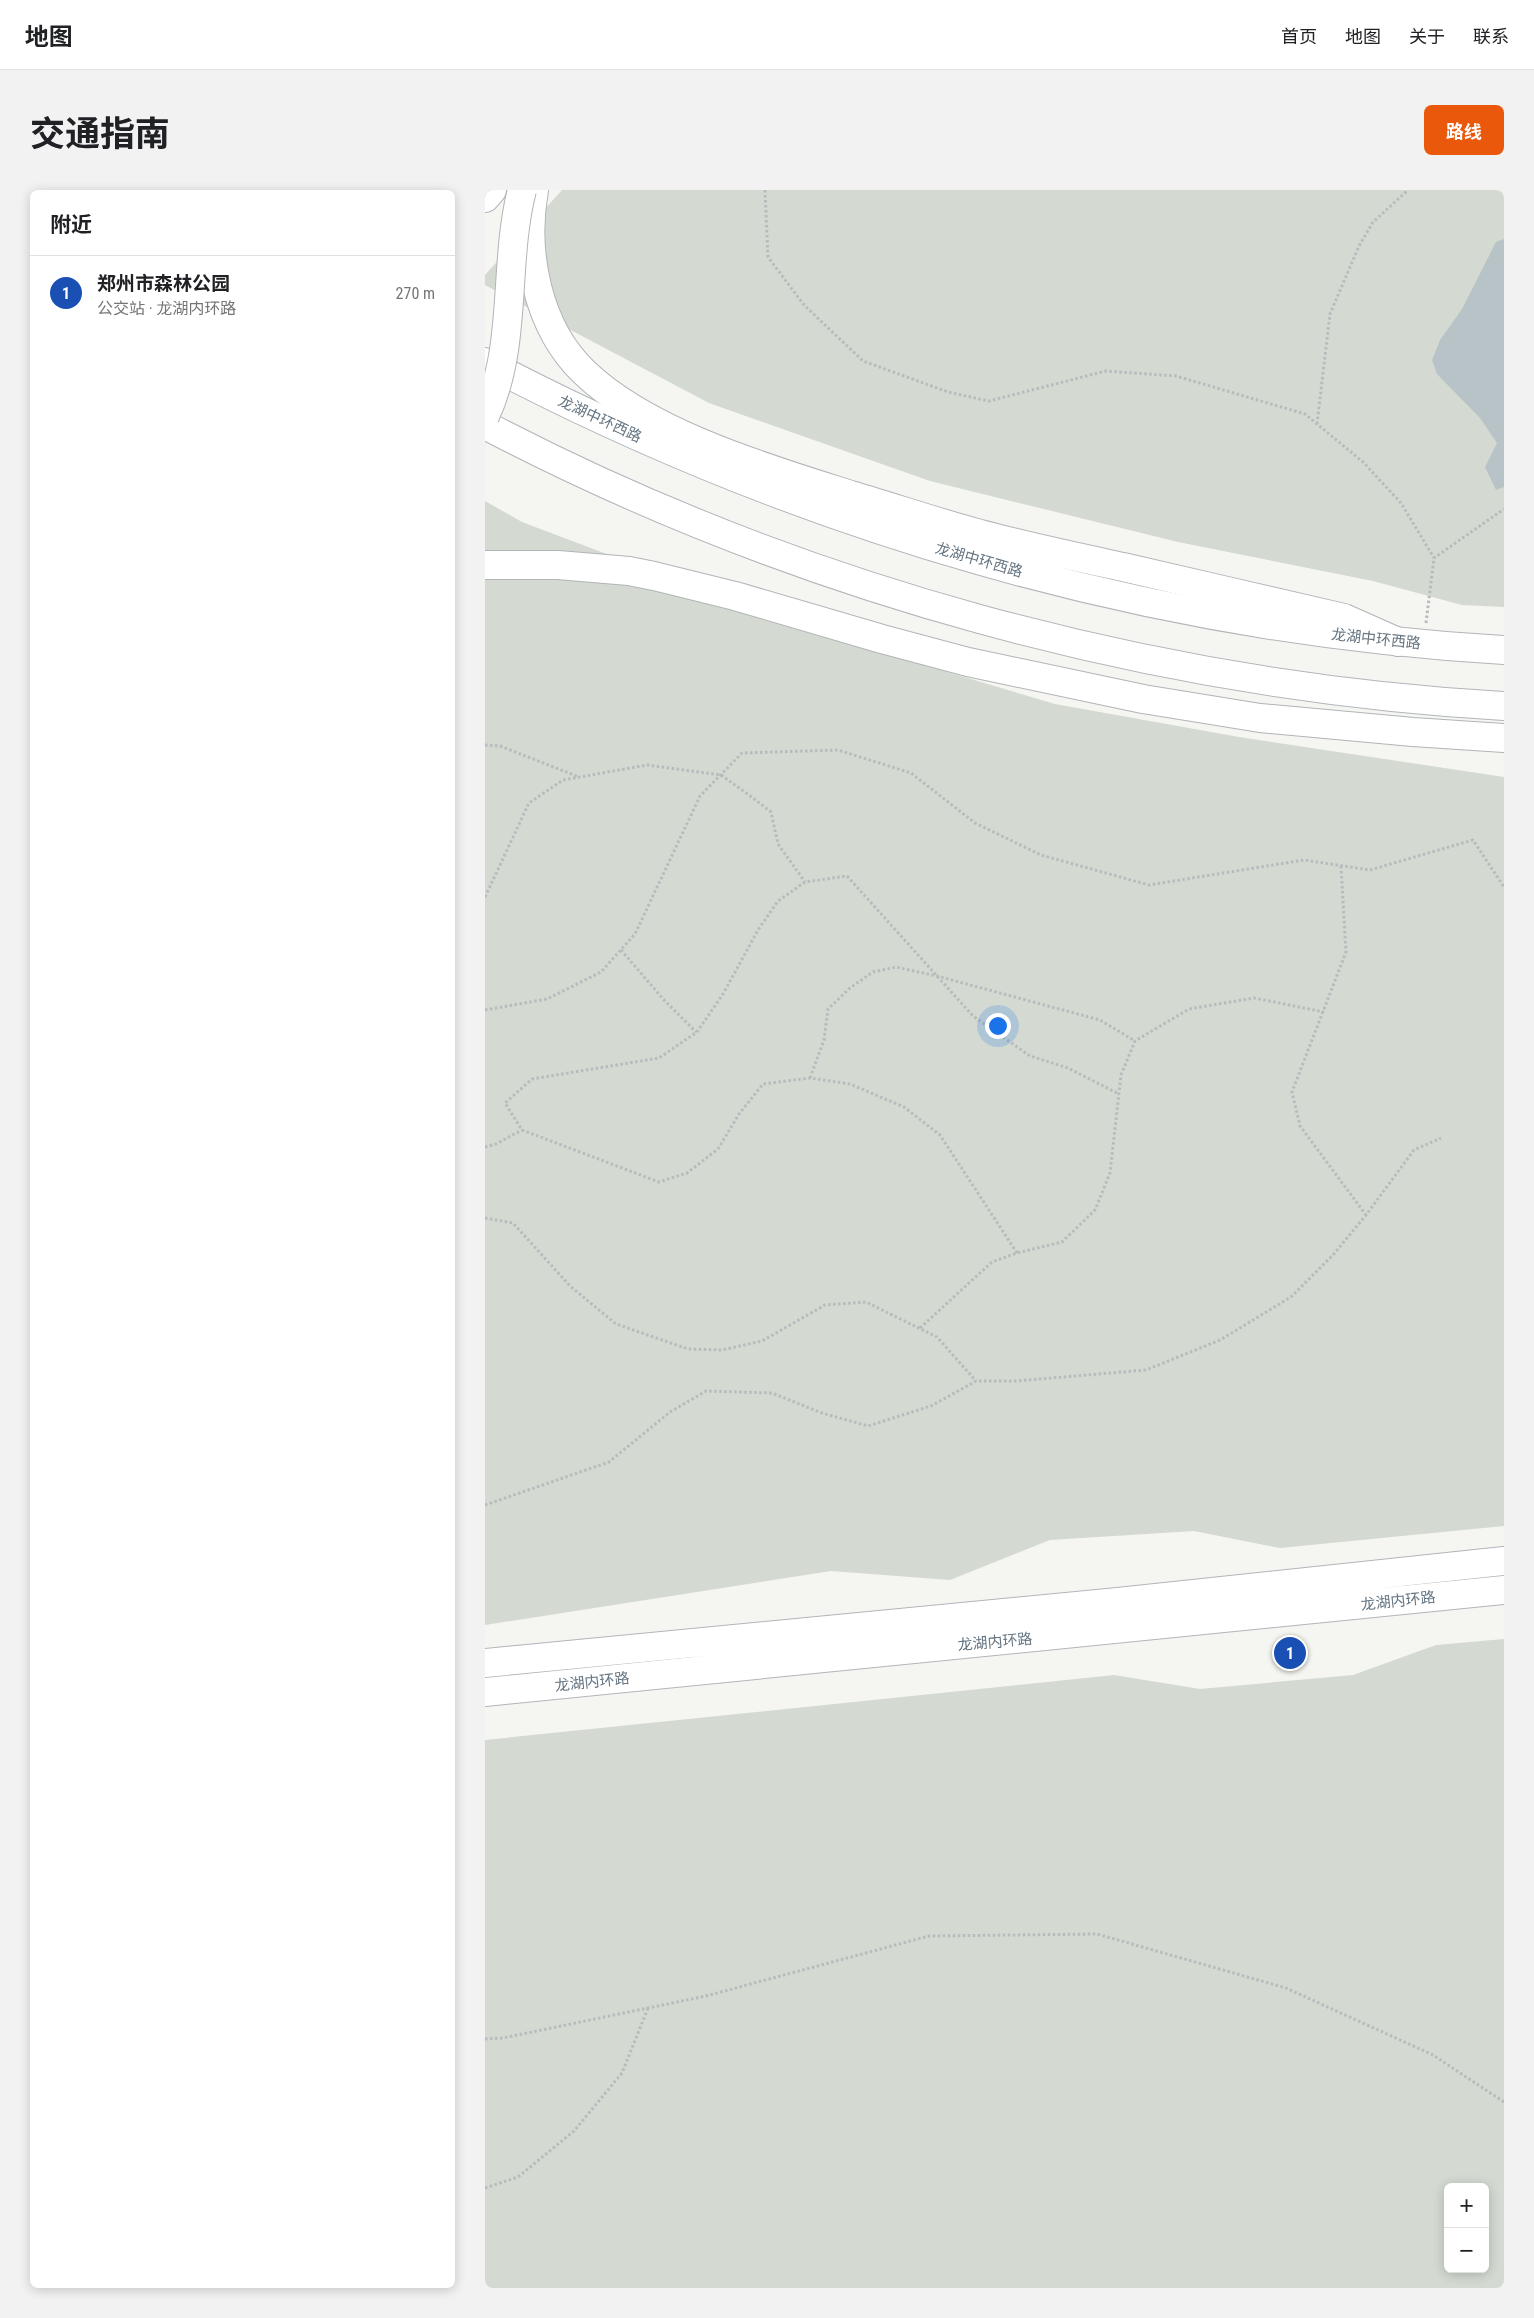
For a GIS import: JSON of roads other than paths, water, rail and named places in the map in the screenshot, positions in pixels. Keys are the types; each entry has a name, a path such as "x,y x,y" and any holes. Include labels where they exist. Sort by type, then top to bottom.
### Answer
{"main road":[{"path":"485,198 493,190"},
{"path":"485,416 496,387 504,353 514,236 522,190"},
{"path":"534,190 532,244 535,277 542,307 553,331 567,353 584,372 651,419 691,438 792,477 995,538 1343,618 1411,643"},
{"name":"龙湖中环西路","path":"485,362 604,422 671,452 800,503 885,532 1069,586 1274,626 1411,643 1504,650"},
{"path":"485,424 581,472 754,545 868,585 1056,640 1264,681 1343,692 1504,706"},
{"path":"485,565 558,565 629,571 679,581 968,662 1143,699 1260,718 1504,738"},
{"name":"龙湖内环路","path":"485,1664 1108,1603 1504,1561"},
{"name":"龙湖内环路","path":"485,1692 1504,1590"}],"place":[{"name":"郑州市森林公园","path":"1290,1653"}]}
